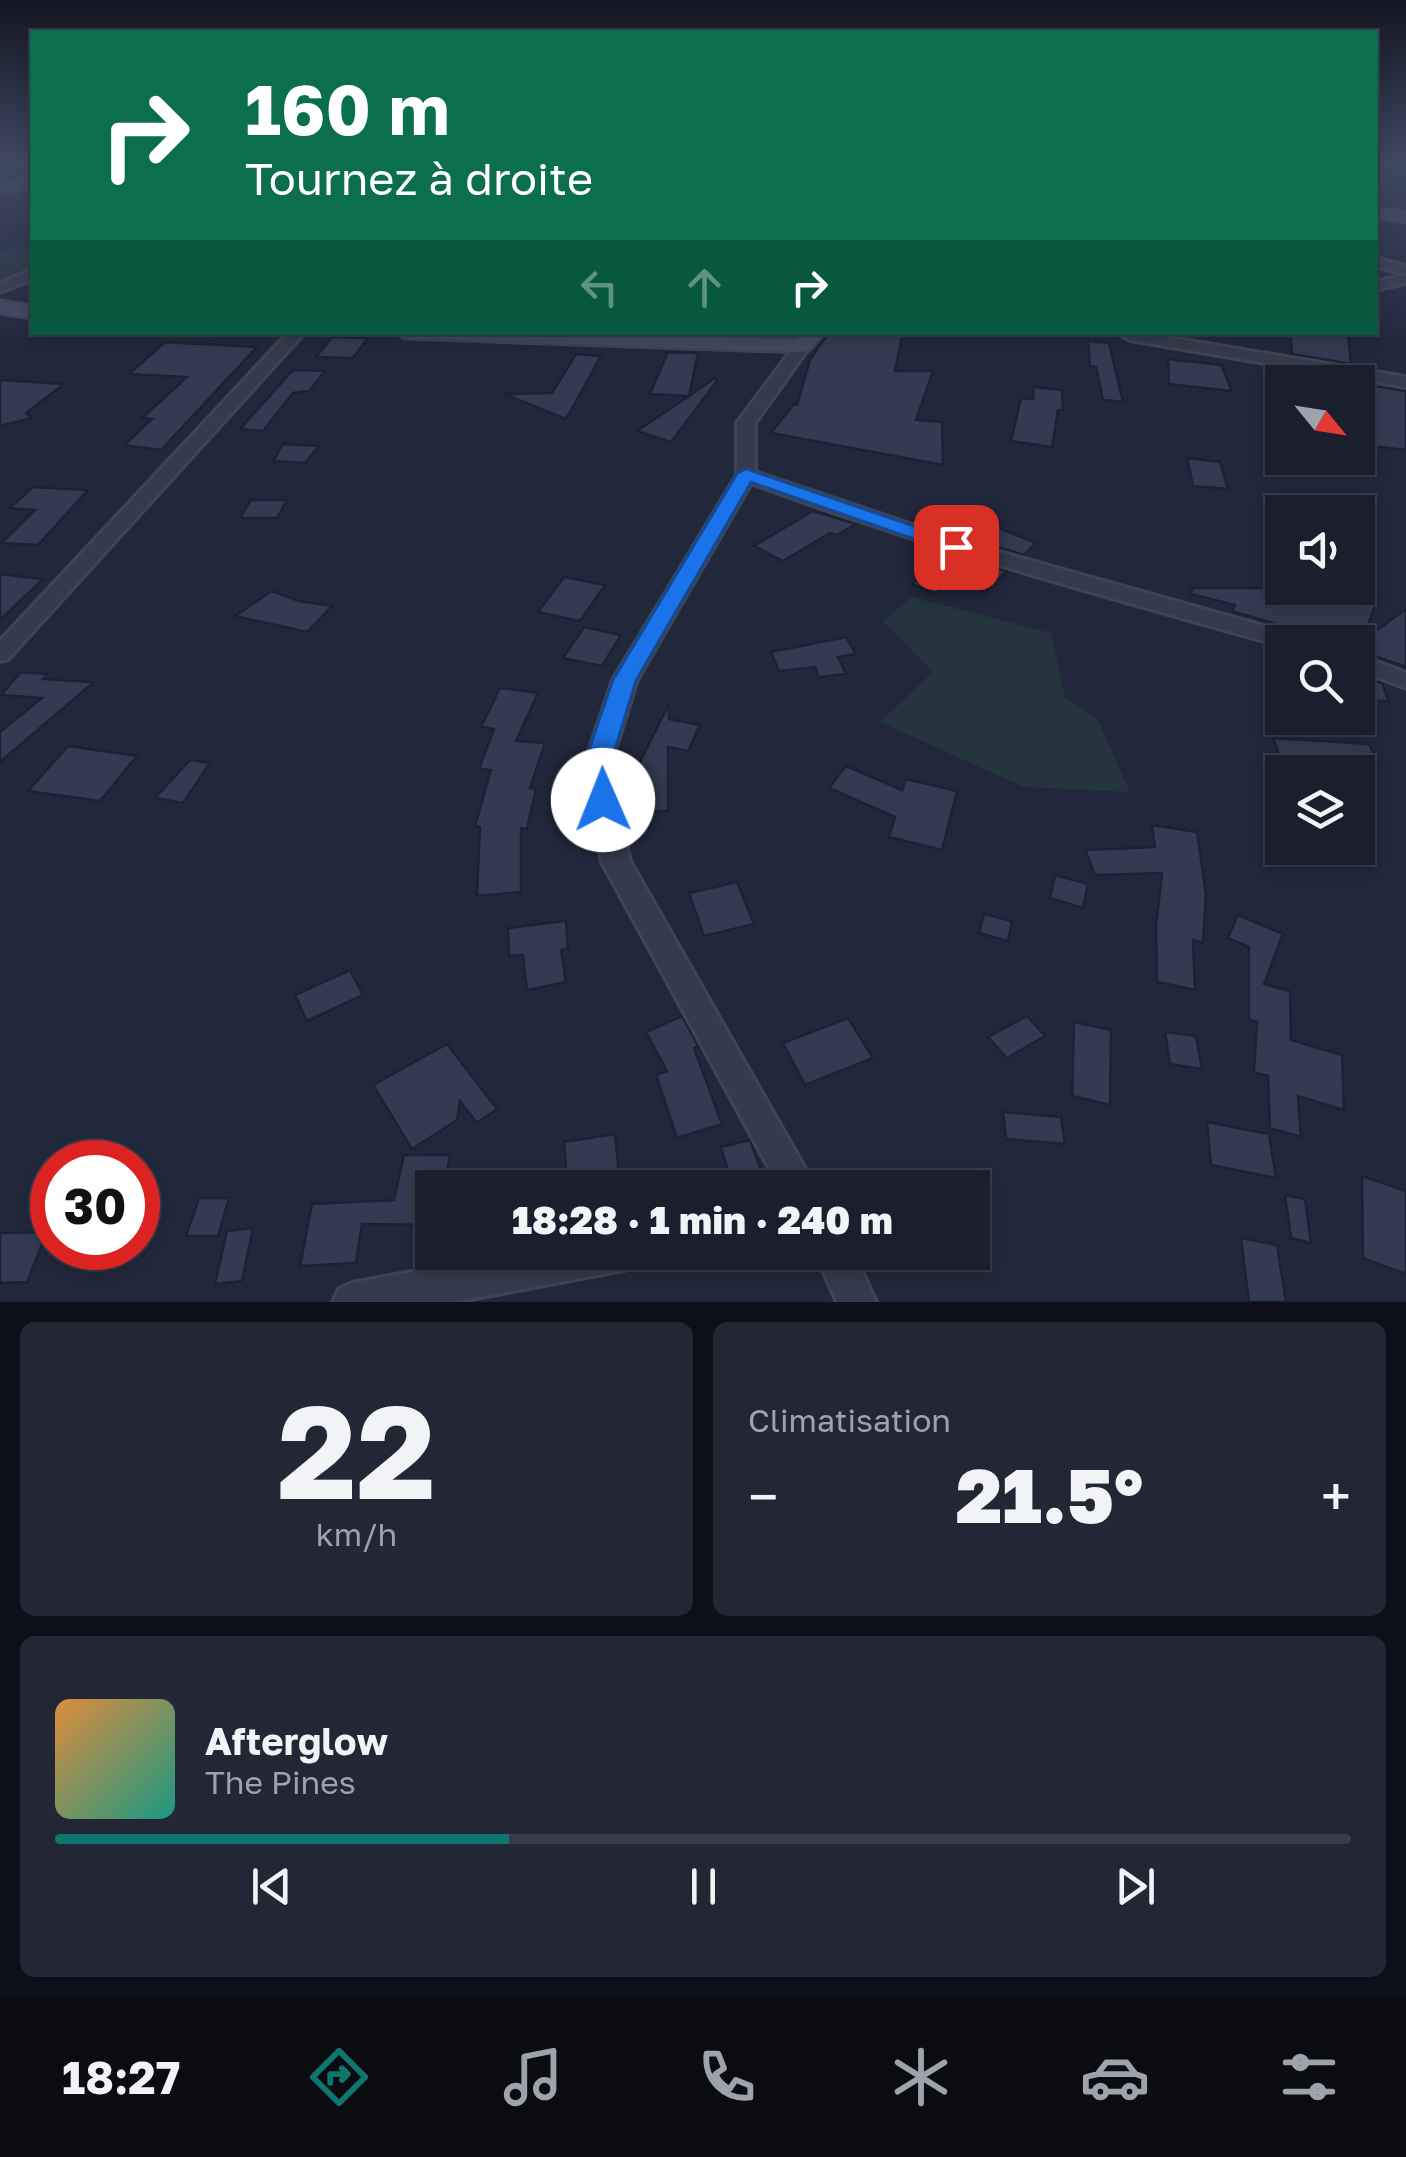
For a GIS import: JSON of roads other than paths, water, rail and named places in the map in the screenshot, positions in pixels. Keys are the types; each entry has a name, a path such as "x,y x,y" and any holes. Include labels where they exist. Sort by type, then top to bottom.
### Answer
{"street":[{"path":"1378,263 1406,270"},
{"path":"0,288 30,275"},
{"path":"1378,285 1406,279"},
{"path":"0,307 30,312"},
{"path":"0,654 295,335"},
{"path":"578,335 809,339"},
{"path":"1125,335 1406,382"},
{"path":"1130,336 1134,335"},
{"path":"789,1170 616,862 596,768 625,680 746,474 746,423 809,339"},
{"path":"746,474 827,506 1008,564 1265,634"},
{"path":"1375,669 1406,681"},
{"path":"352,1302 526,1270"},
{"path":"841,1270 856,1302"}]}
